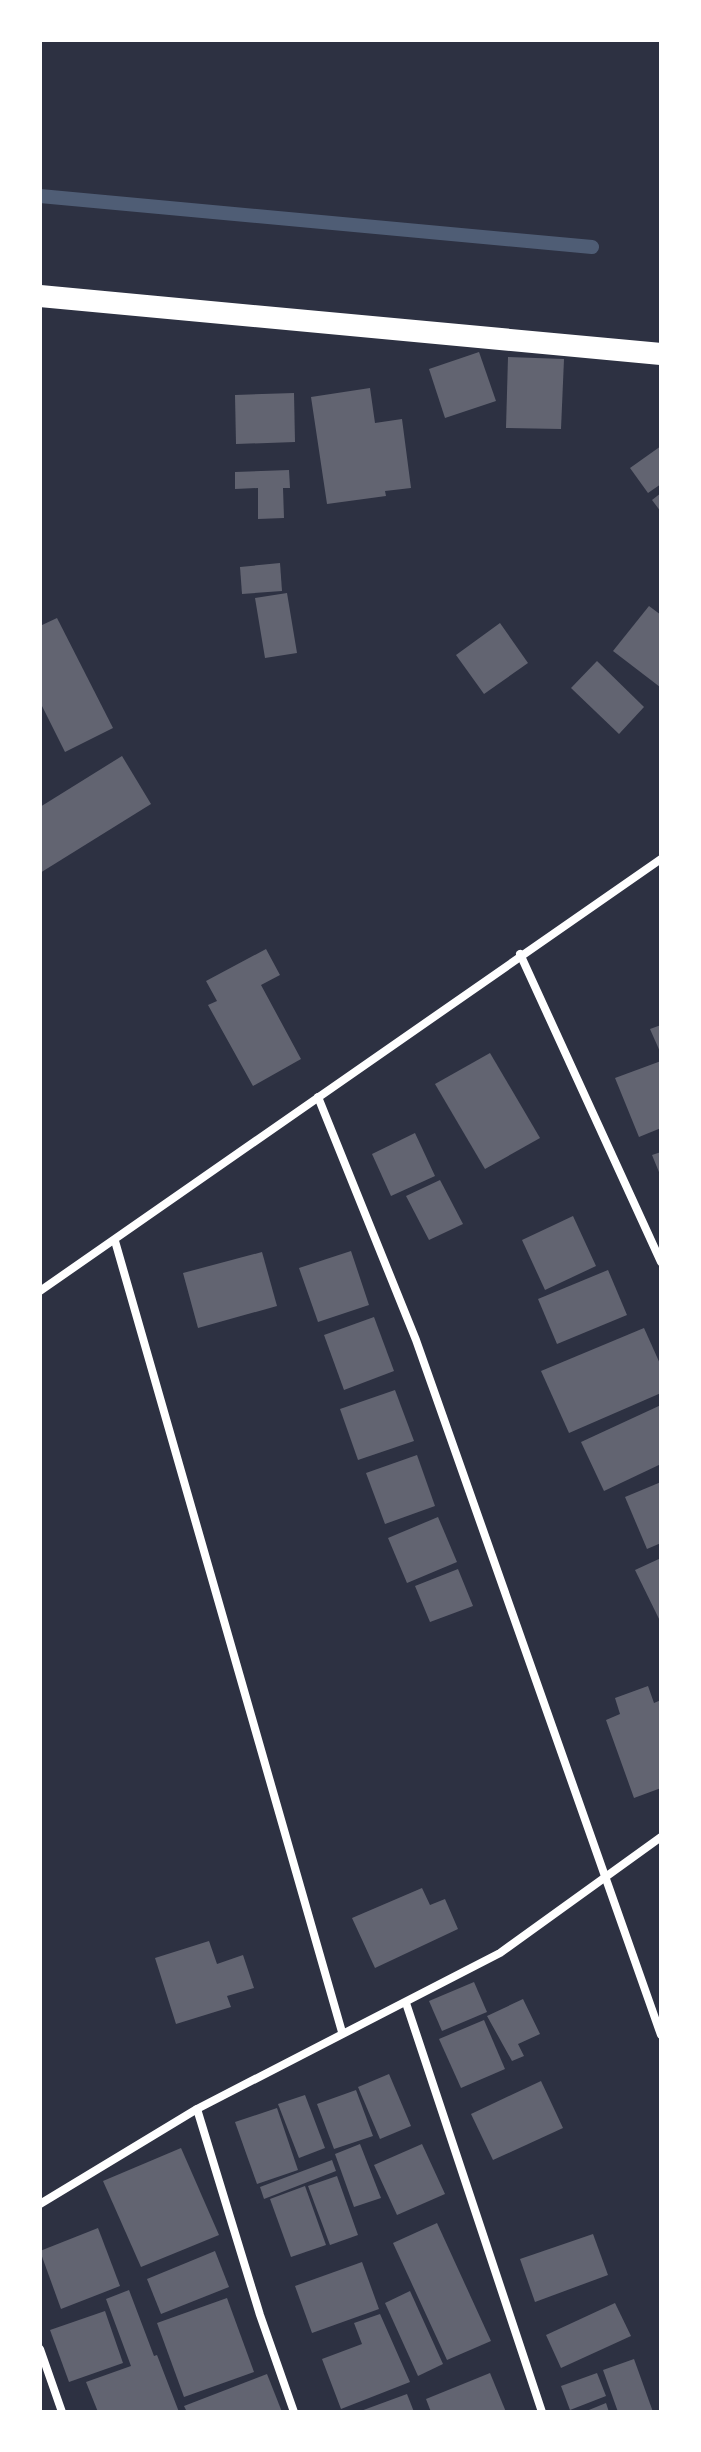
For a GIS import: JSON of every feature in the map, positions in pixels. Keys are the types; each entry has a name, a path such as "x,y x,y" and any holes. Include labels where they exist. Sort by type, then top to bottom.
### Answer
{"highway":[{"path":"40,296 661,354"}],"street":[{"path":"40,1291 520,954 661,859"},
{"path":"520,954 661,1262"},
{"path":"318,1097 416,1340 661,2035"},
{"path":"115,1241 342,2032"},
{"path":"40,2204 197,2109 500,1953 661,1837"},
{"path":"406,2003 542,2412"},
{"path":"197,2109 260,2315 294,2412"},
{"path":"40,2349 62,2412"}],"building":[{"path":"479,352 496,401 445,418 429,369"},
{"path":"508,357 564,359 561,429 506,428"},
{"path":"370,388 375,423 402,419 411,488 385,491 386,496 327,504 311,397"},
{"path":"294,393 295,442 236,444 235,395"},
{"path":"661,446 661,484 648,493 630,468"},
{"path":"289,470 290,488 283,488 284,518 258,519 258,488 235,489 235,472"},
{"path":"661,493 661,512 652,500"},
{"path":"280,563 282,591 242,594 240,567"},
{"path":"287,593 297,653 265,658 255,598"},
{"path":"649,606 661,615 660,687 613,651"},
{"path":"57,618 113,728 65,752 40,702 40,626"},
{"path":"500,623 528,663 484,694 456,655"},
{"path":"597,661 644,707 619,734 571,688"},
{"path":"122,756 151,804 40,873 40,807"},
{"path":"266,949 280,975 261,985 301,1059 253,1086 208,1005 217,1001 206,981"},
{"path":"661,1025 661,1054 650,1029"},
{"path":"490,1053 540,1138 485,1169 435,1084"},
{"path":"661,1061 661,1128 639,1137 615,1078"},
{"path":"415,1133 435,1176 391,1196 372,1154"},
{"path":"661,1152 661,1177 652,1155"},
{"path":"440,1180 463,1224 429,1240 406,1196"},
{"path":"573,1216 596,1266 545,1290 522,1240"},
{"path":"351,1251 369,1305 318,1322 299,1268"},
{"path":"262,1252 277,1306 198,1328 183,1273"},
{"path":"608,1270 627,1315 557,1344 538,1299"},
{"path":"374,1317 394,1371 344,1390 324,1335"},
{"path":"644,1328 661,1366 661,1393 569,1433 541,1371"},
{"path":"395,1390 414,1441 358,1460 340,1409"},
{"path":"661,1405 661,1464 604,1491 581,1442"},
{"path":"417,1455 435,1506 385,1524 366,1473"},
{"path":"661,1482 661,1543 647,1549 625,1497"},
{"path":"438,1517 457,1562 407,1583 388,1538"},
{"path":"661,1558 661,1623 635,1570"},
{"path":"458,1569 473,1606 430,1622 415,1586"},
{"path":"648,1686 654,1703 661,1700 661,1788 634,1798 606,1720 620,1714 615,1698"},
{"path":"422,1888 430,1905 445,1899 458,1929 375,1968 352,1918"},
{"path":"209,1941 217,1964 243,1955 254,1988 227,1996 231,2007 176,2024 155,1958"},
{"path":"474,1982 487,2012 442,2031 429,2001"},
{"path":"523,1999 540,2034 518,2044 524,2056 512,2061 487,2016"},
{"path":"484,2020 505,2069 461,2088 439,2039"},
{"path":"389,2074 411,2126 380,2139 358,2087"},
{"path":"541,2081 563,2128 493,2160 471,2114"},
{"path":"356,2090 373,2136 334,2149 317,2104"},
{"path":"305,2095 325,2148 299,2158 278,2104"},
{"path":"277,2108 298,2170 257,2184 235,2122"},
{"path":"360,2144 381,2198 354,2207 335,2154"},
{"path":"422,2144 445,2194 397,2215 374,2165"},
{"path":"181,2148 219,2235 141,2267 103,2181"},
{"path":"332,2160 336,2171 264,2199 260,2187"},
{"path":"337,2176 358,2235 330,2245 308,2186"},
{"path":"305,2186 326,2245 291,2257 270,2199"},
{"path":"437,2223 491,2341 447,2360 393,2243"},
{"path":"98,2228 120,2286 61,2309 40,2251"},
{"path":"593,2234 608,2275 535,2302 520,2259"},
{"path":"215,2251 229,2287 161,2314 147,2279"},
{"path":"362,2262 379,2309 312,2333 295,2286"},
{"path":"129,2290 179,2412 98,2412 86,2382 131,2366 106,2299"},
{"path":"410,2291 443,2364 418,2376 385,2303"},
{"path":"227,2298 254,2372 184,2397 157,2323"},
{"path":"615,2303 631,2336 561,2368 546,2335"},
{"path":"105,2311 123,2363 69,2382 50,2330"},
{"path":"380,2314 410,2382 341,2409 322,2359 362,2344 354,2323"},
{"path":"634,2359 653,2412 618,2412 603,2370"},
{"path":"490,2373 506,2412 431,2412 426,2399"},
{"path":"597,2373 606,2396 570,2410 561,2386"},
{"path":"267,2374 282,2412 187,2412 184,2406"},
{"path":"407,2394 414,2412 358,2412"},
{"path":"606,2403 609,2412 584,2412"}],"waterway":[{"path":"40,196 592,247"}]}
